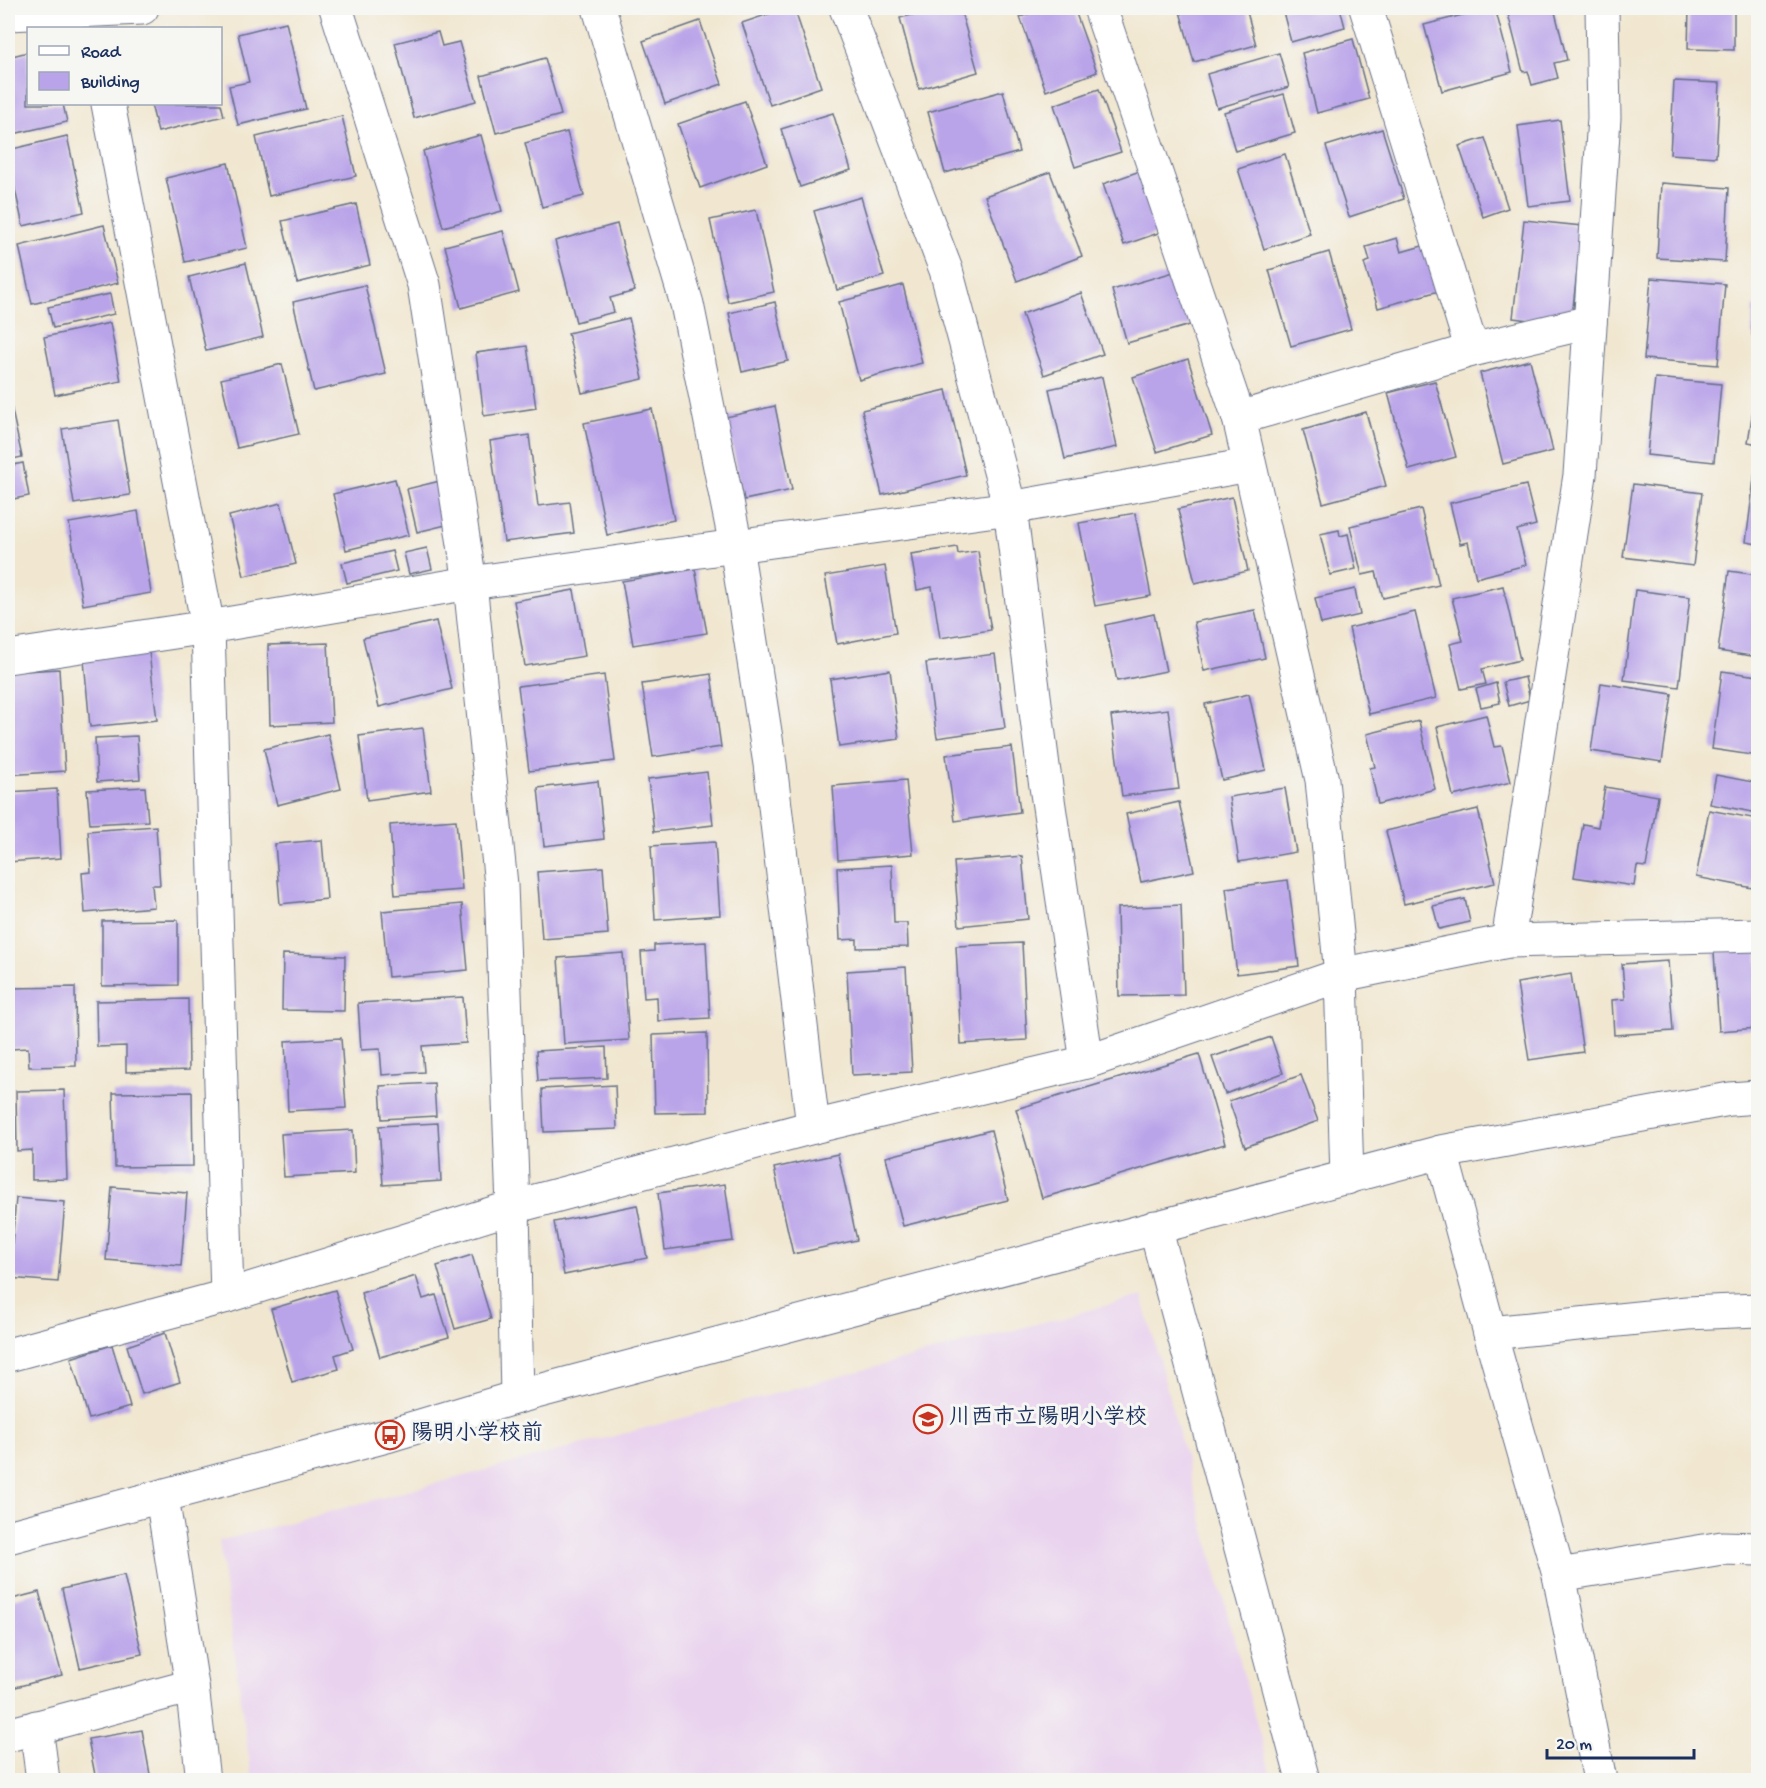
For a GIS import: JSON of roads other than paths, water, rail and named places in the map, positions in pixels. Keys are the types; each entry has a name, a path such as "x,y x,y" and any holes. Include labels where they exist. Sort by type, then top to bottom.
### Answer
{"street":[{"path":"8,14 92,19 142,8"},
{"path":"336,8 424,285 470,583 501,885 513,1207 517,1397"},
{"path":"599,8 687,304 736,546 770,764 813,1127"},
{"path":"846,8 946,270 1010,508 1045,778 1087,1062"},
{"path":"1100,8 1239,418 1323,780 1341,975 1347,1178"},
{"path":"1366,8 1472,350"},
{"path":"1508,941 1580,475 1604,118 1602,8"},
{"path":"108,105 208,627 227,1296"},
{"path":"1239,418 1472,350 1590,322"},
{"path":"8,657 208,627 470,583 1010,508 1249,465"},
{"path":"8,1355 227,1296 513,1207 813,1127 1087,1062 1341,975 1508,941 1758,935"},
{"path":"8,1537 390,1435 517,1397 1441,1152 1730,1099 1758,1097"},
{"path":"1441,1152 1559,1575 1600,1780"},
{"path":"1155,1227 1304,1780"},
{"path":"1490,1334 1687,1313 1758,1310"},
{"path":"162,1497 192,1686 203,1780"},
{"path":"1559,1575 1722,1548 1758,1549"},
{"path":"43,1780 22,1731 192,1686"}],"place":[{"name":"川西市立陽明小学校","path":"928,1419"},
{"name":"陽明小学校前","path":"390,1435"}]}
